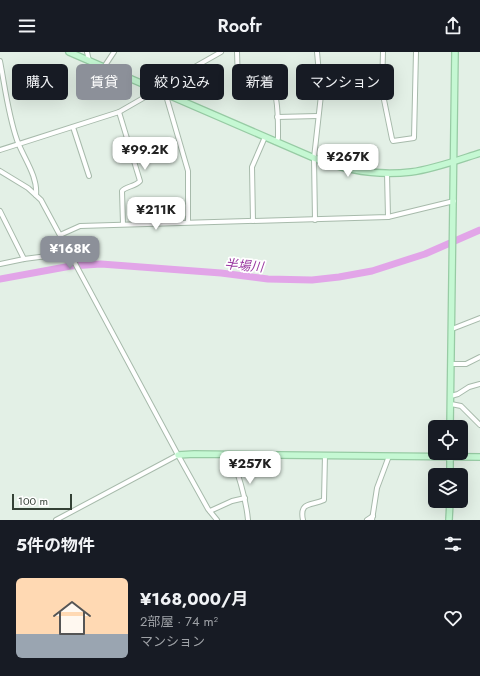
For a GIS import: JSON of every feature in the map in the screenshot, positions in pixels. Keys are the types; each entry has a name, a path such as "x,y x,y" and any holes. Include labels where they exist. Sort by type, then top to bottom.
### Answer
{"street":[{"path":"69,52 96,64"},
{"path":"88,52 89,61"},
{"path":"106,64 114,52"},
{"path":"200,64 221,52"},
{"path":"237,52 238,83 268,83 271,85 277,102 278,138 276,142"},
{"path":"315,220 314,158 321,92 317,52"},
{"path":"383,52 382,90 393,141 414,138 416,52"},
{"path":"450,420 455,52"},
{"path":"0,61 5,91 19,144 34,178 36,195"},
{"path":"0,150 119,112 140,100"},
{"path":"167,100 188,171 188,222"},
{"path":"179,100 314,158 346,168 387,173 417,171 480,153"},
{"path":"119,112 140,181 122,191 123,224"},
{"path":"277,117 318,116"},
{"path":"73,127 89,176"},
{"path":"253,221 252,167 264,137"},
{"path":"0,171 28,188 44,205 178,455 210,511 217,520"},
{"path":"387,173 388,217"},
{"path":"60,235 78,226 388,217 454,200"},
{"path":"0,211 24,259"},
{"path":"0,264 24,259 71,255"},
{"path":"452,329 480,318"},
{"path":"451,364 466,364 480,357"},
{"path":"451,396 458,394 469,387 480,384"},
{"path":"451,404 461,406 480,425"},
{"path":"231,454 239,474 245,498 248,520"},
{"path":"56,520 178,455 428,455"},
{"path":"303,520 302,511 304,507 324,500 325,455"},
{"path":"367,520 373,518 377,488 389,456"},
{"path":"468,456 480,457"},
{"path":"210,511 245,498"},
{"path":"449,520 450,508"}],"waterway":[{"name":"半場川","path":"0,279 71,266 101,264 221,273 268,279 312,280 372,271 425,254 480,230"}]}
